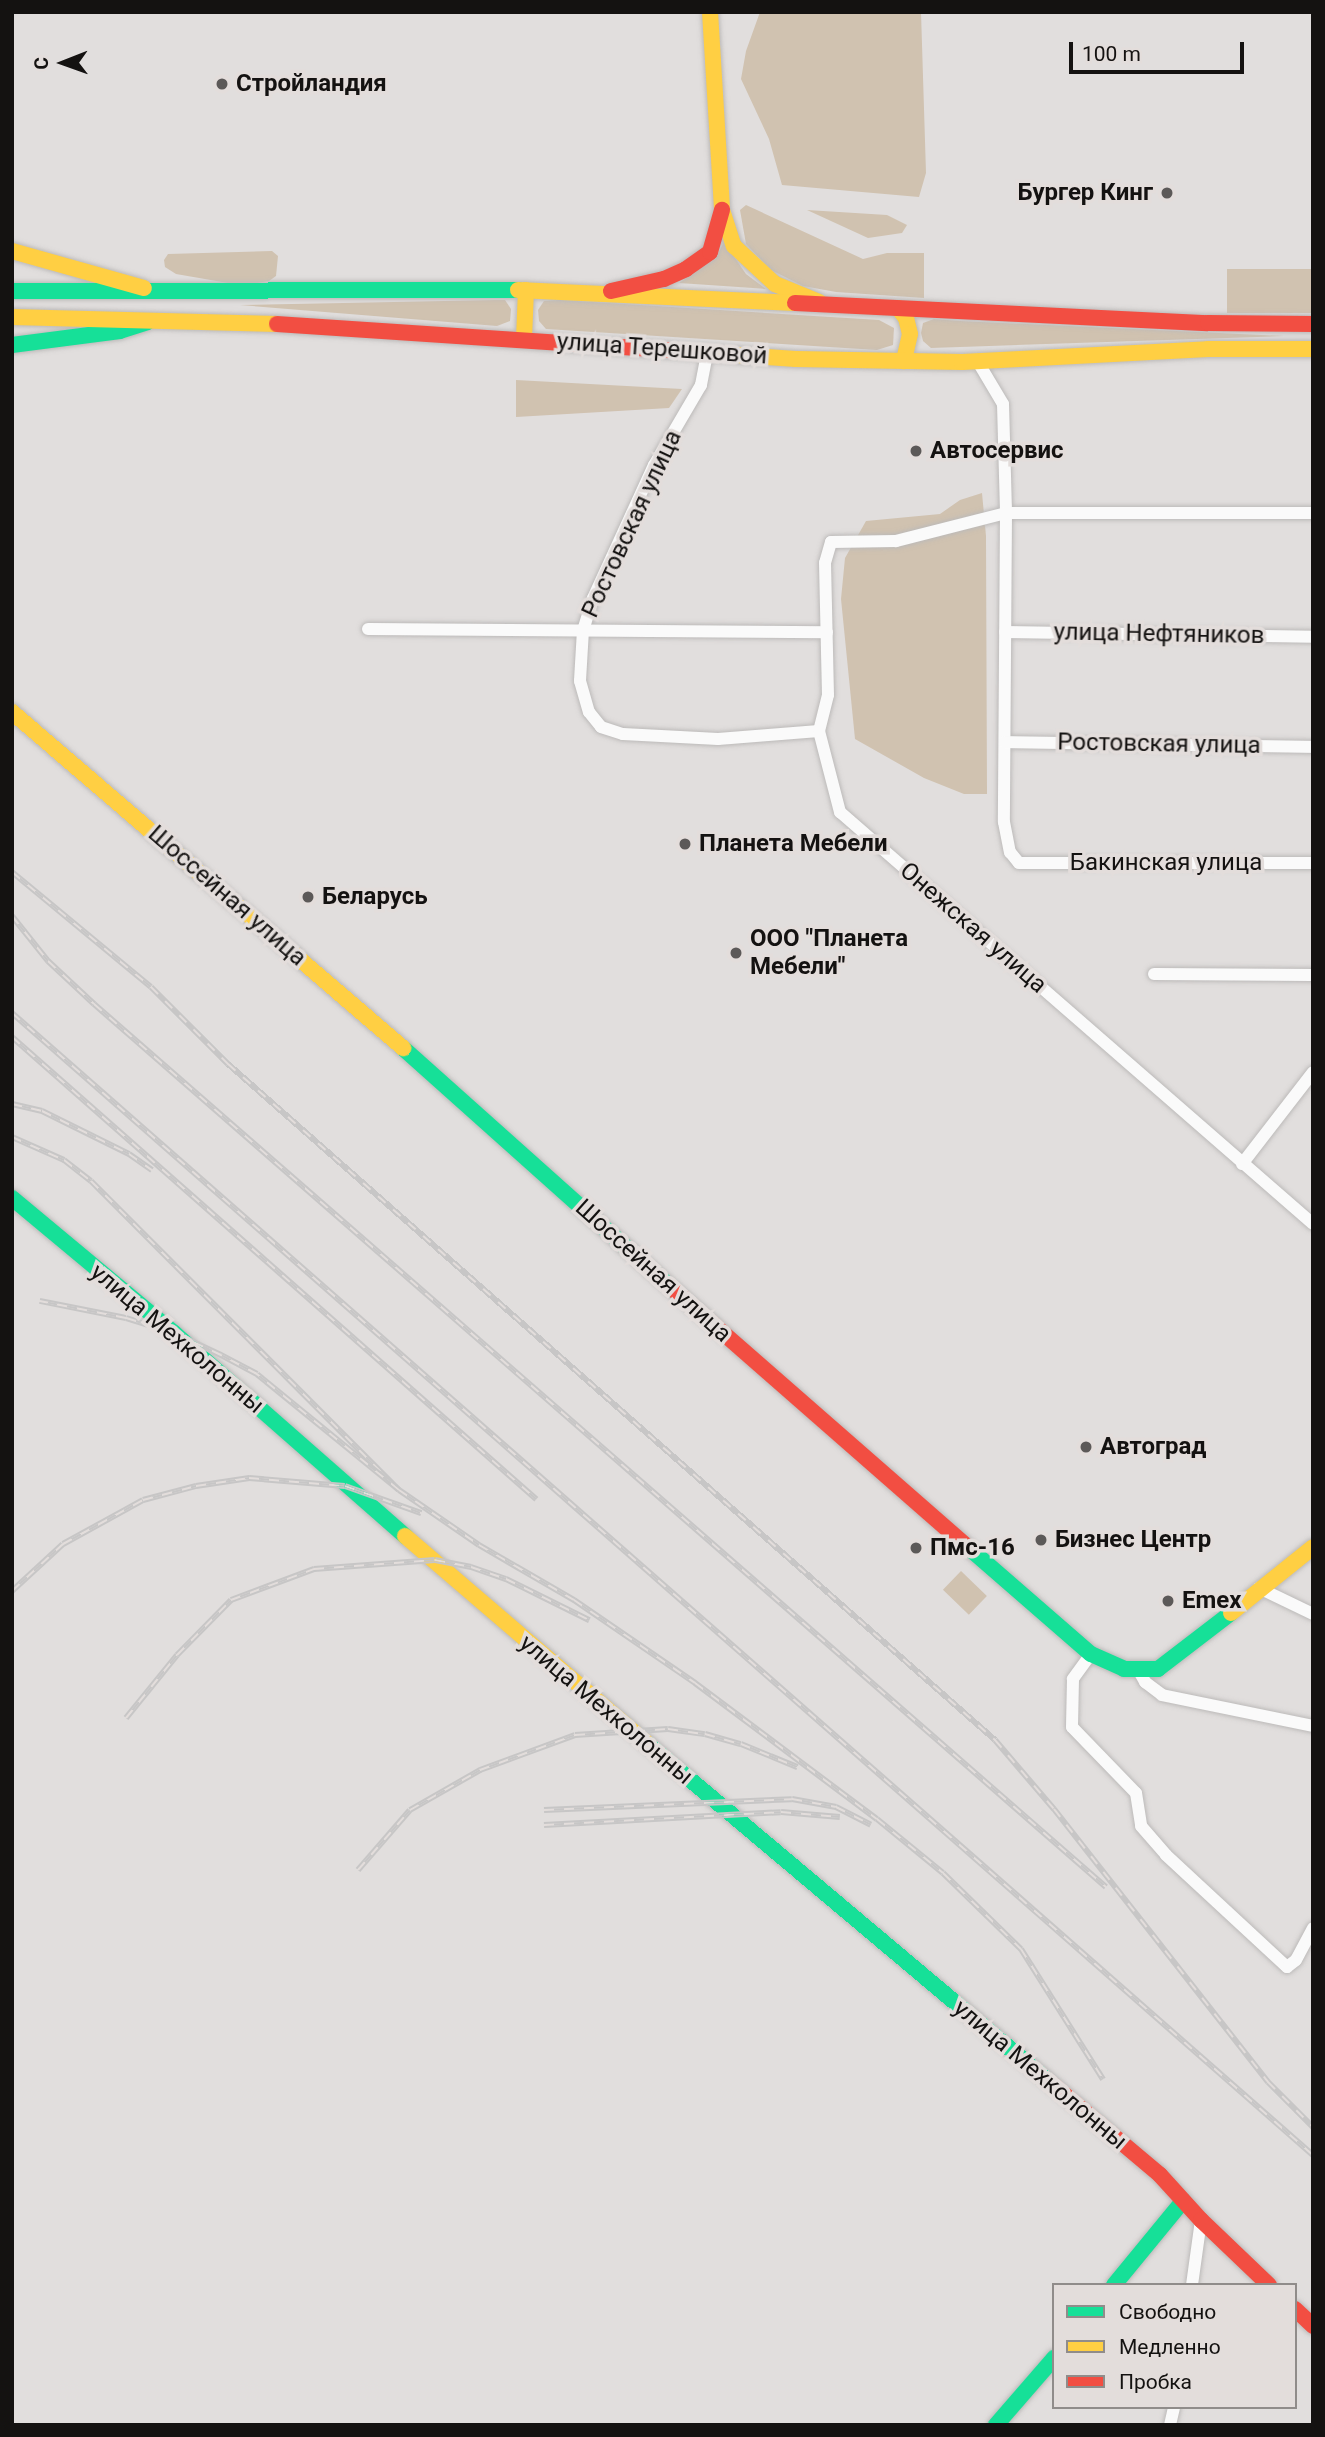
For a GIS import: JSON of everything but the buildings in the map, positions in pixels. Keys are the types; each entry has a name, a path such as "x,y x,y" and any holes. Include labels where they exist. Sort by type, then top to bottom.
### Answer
{"street":[{"path":"710,12 722,210 734,246 751,265 775,284 822,303"},
{"path":"610,292 664,279 686,269 710,252 722,210"},
{"path":"12,251 157,291"},
{"path":"524,339 526,290"},
{"path":"12,291 610,292 1208,323 1313,324"},
{"path":"196,291 196,320"},
{"path":"898,308 906,318 910,334 904,361"},
{"name":"улица Терешковой","path":"12,317 196,320 369,327 707,354 904,361 978,362 1208,349 1313,349"},
{"path":"12,345 120,331 157,319"},
{"name":"Ростовская улица","path":"707,354 701,385 654,465 593,598 583,630 580,681 589,712 601,727 624,734 718,739 819,731"},
{"path":"978,362 1003,404 1006,742"},
{"path":"1006,513 1313,514"},
{"name":"Онежская улица","path":"1006,513 897,541 831,542 825,563 828,695 819,731 840,812 1313,1224"},
{"path":"368,629 827,632"},
{"name":"улица Нефтяников","path":"1005,632 1313,637"},
{"name":"Шоссейная улица","path":"12,712 337,990 747,1355 1091,1654 1124,1669 1139,1671"},
{"name":"Ростовская улица","path":"1006,742 1313,747"},
{"name":"Бакинская улица","path":"1006,742 1004,822 1008,847 1019,863 1313,863"},
{"path":"1154,974 1313,975"},
{"path":"1242,1164 1313,1072"},
{"name":"улица Мехколонны","path":"12,1198 174,1333 518,1635 1160,2175 1200,2220 1267,2283"},
{"path":"1313,1547 1169,1662 1158,1669 1139,1671 1145,1682 1162,1695 1313,1726"},
{"path":"1259,1588 1313,1614"},
{"path":"1091,1654 1073,1679 1072,1727 1136,1793 1141,1826 1166,1855 1287,1967 1303,1949 1313,1927"},
{"path":"1116,2283 1183,2201"},
{"path":"1192,2283 1200,2220"},
{"path":"1297,2311 1313,2326"},
{"path":"996,2425 1052,2360"}],"shaded area":[{"path":"760,12 921,12 926,173 919,197 782,185 769,139 741,79 746,51"},
{"path":"746,205 863,259 887,253 924,253 924,298 836,292 803,286 771,270 746,244 740,210"},
{"path":"807,210 887,215 907,225 902,233 868,238"},
{"path":"724,242 746,274 766,289 679,283 715,259"},
{"path":"272,251 278,256 276,276 269,281 257,283 228,283 176,274 165,267 164,260 168,254"},
{"path":"1227,269 1313,269 1313,313 1227,313"},
{"path":"505,300 511,309 510,321 497,326 240,305"},
{"path":"544,301 879,320 894,328 893,345 877,350 546,329 539,321 538,310"},
{"path":"934,319 1284,336 931,348 923,341 921,333 923,323"},
{"path":"516,380 682,389 669,408 516,417"},
{"path":"982,493 986,536 987,794 964,794 924,778 855,739 841,599 845,558 866,521 940,514 960,500"},
{"path":"961,1571 987,1596 969,1615 943,1590"}],"railway":[{"path":"12,872 151,987 228,1064 995,1740 1054,1809 1268,2082 1313,2127"},
{"path":"12,916 48,961 94,1004 1106,1887"},
{"path":"12,1013 1313,2155"},
{"path":"12,1037 536,1499"},
{"path":"12,1104 42,1111 129,1154 152,1170"},
{"path":"12,1137 64,1160 91,1181 399,1490 257,1374 221,1355 174,1333 126,1318 40,1301"},
{"path":"12,1591 63,1544 143,1500 196,1486 249,1478 345,1486 421,1513"},
{"path":"399,1490 479,1545 574,1600 695,1683 877,1819 943,1873 1021,1949 1103,2079"},
{"path":"126,1718 177,1655 231,1600 314,1569 435,1560 471,1567 506,1579 589,1620"},
{"path":"358,1870 410,1810 480,1770 575,1735 668,1729 705,1734 741,1744 797,1767"},
{"path":"544,1810 792,1799 836,1807 871,1825"},
{"path":"544,1825 781,1812 840,1817"}],"traffic: fast":[{"path":"12,291 518,290"},
{"path":"12,345 120,331 148,322"},
{"path":"403,1048 674,1290"},
{"path":"12,1198 174,1333 405,1536"},
{"path":"970,1549 1091,1654 1124,1669 1158,1669 1231,1613"},
{"path":"649,1745 1046,2079"},
{"path":"1116,2283 1183,2201"},
{"path":"996,2425 1052,2360"}],"traffic: slow":[{"path":"710,12 722,210 734,246 775,284 819,302"},
{"path":"12,251 144,288"},
{"path":"518,290 795,303"},
{"path":"524,339 526,290"},
{"path":"898,308 906,318 910,334 904,361"},
{"path":"12,317 277,324"},
{"path":"708,353 796,359 962,362 1208,349 1313,349"},
{"path":"12,712 403,1048"},
{"path":"405,1536 649,1745"},
{"path":"1231,1613 1313,1547"}],"traffic: jam":[{"path":"611,291 664,279 686,269 710,252 722,210"},
{"path":"795,303 1208,323 1313,324"},
{"path":"277,324 708,353"},
{"path":"674,1290 970,1549"},
{"path":"1046,2079 1160,2175 1201,2220 1267,2283"},
{"path":"1297,2311 1313,2326"}],"place":[{"name":"Стройландия","path":"222,84"},
{"name":"Бургер Кинг","path":"1167,193"},
{"name":"Автосервис","path":"916,451"},
{"name":"Планета Мебели","path":"685,844"},
{"name":"Беларусь","path":"308,897"},
{"name":"ООО \"Планета Мебели\"","path":"736,953"},
{"name":"Автоград","path":"1086,1447"},
{"name":"Бизнес Центр","path":"1041,1540"},
{"name":"Пмс-16","path":"916,1548"},
{"name":"Emex","path":"1168,1601"}]}
